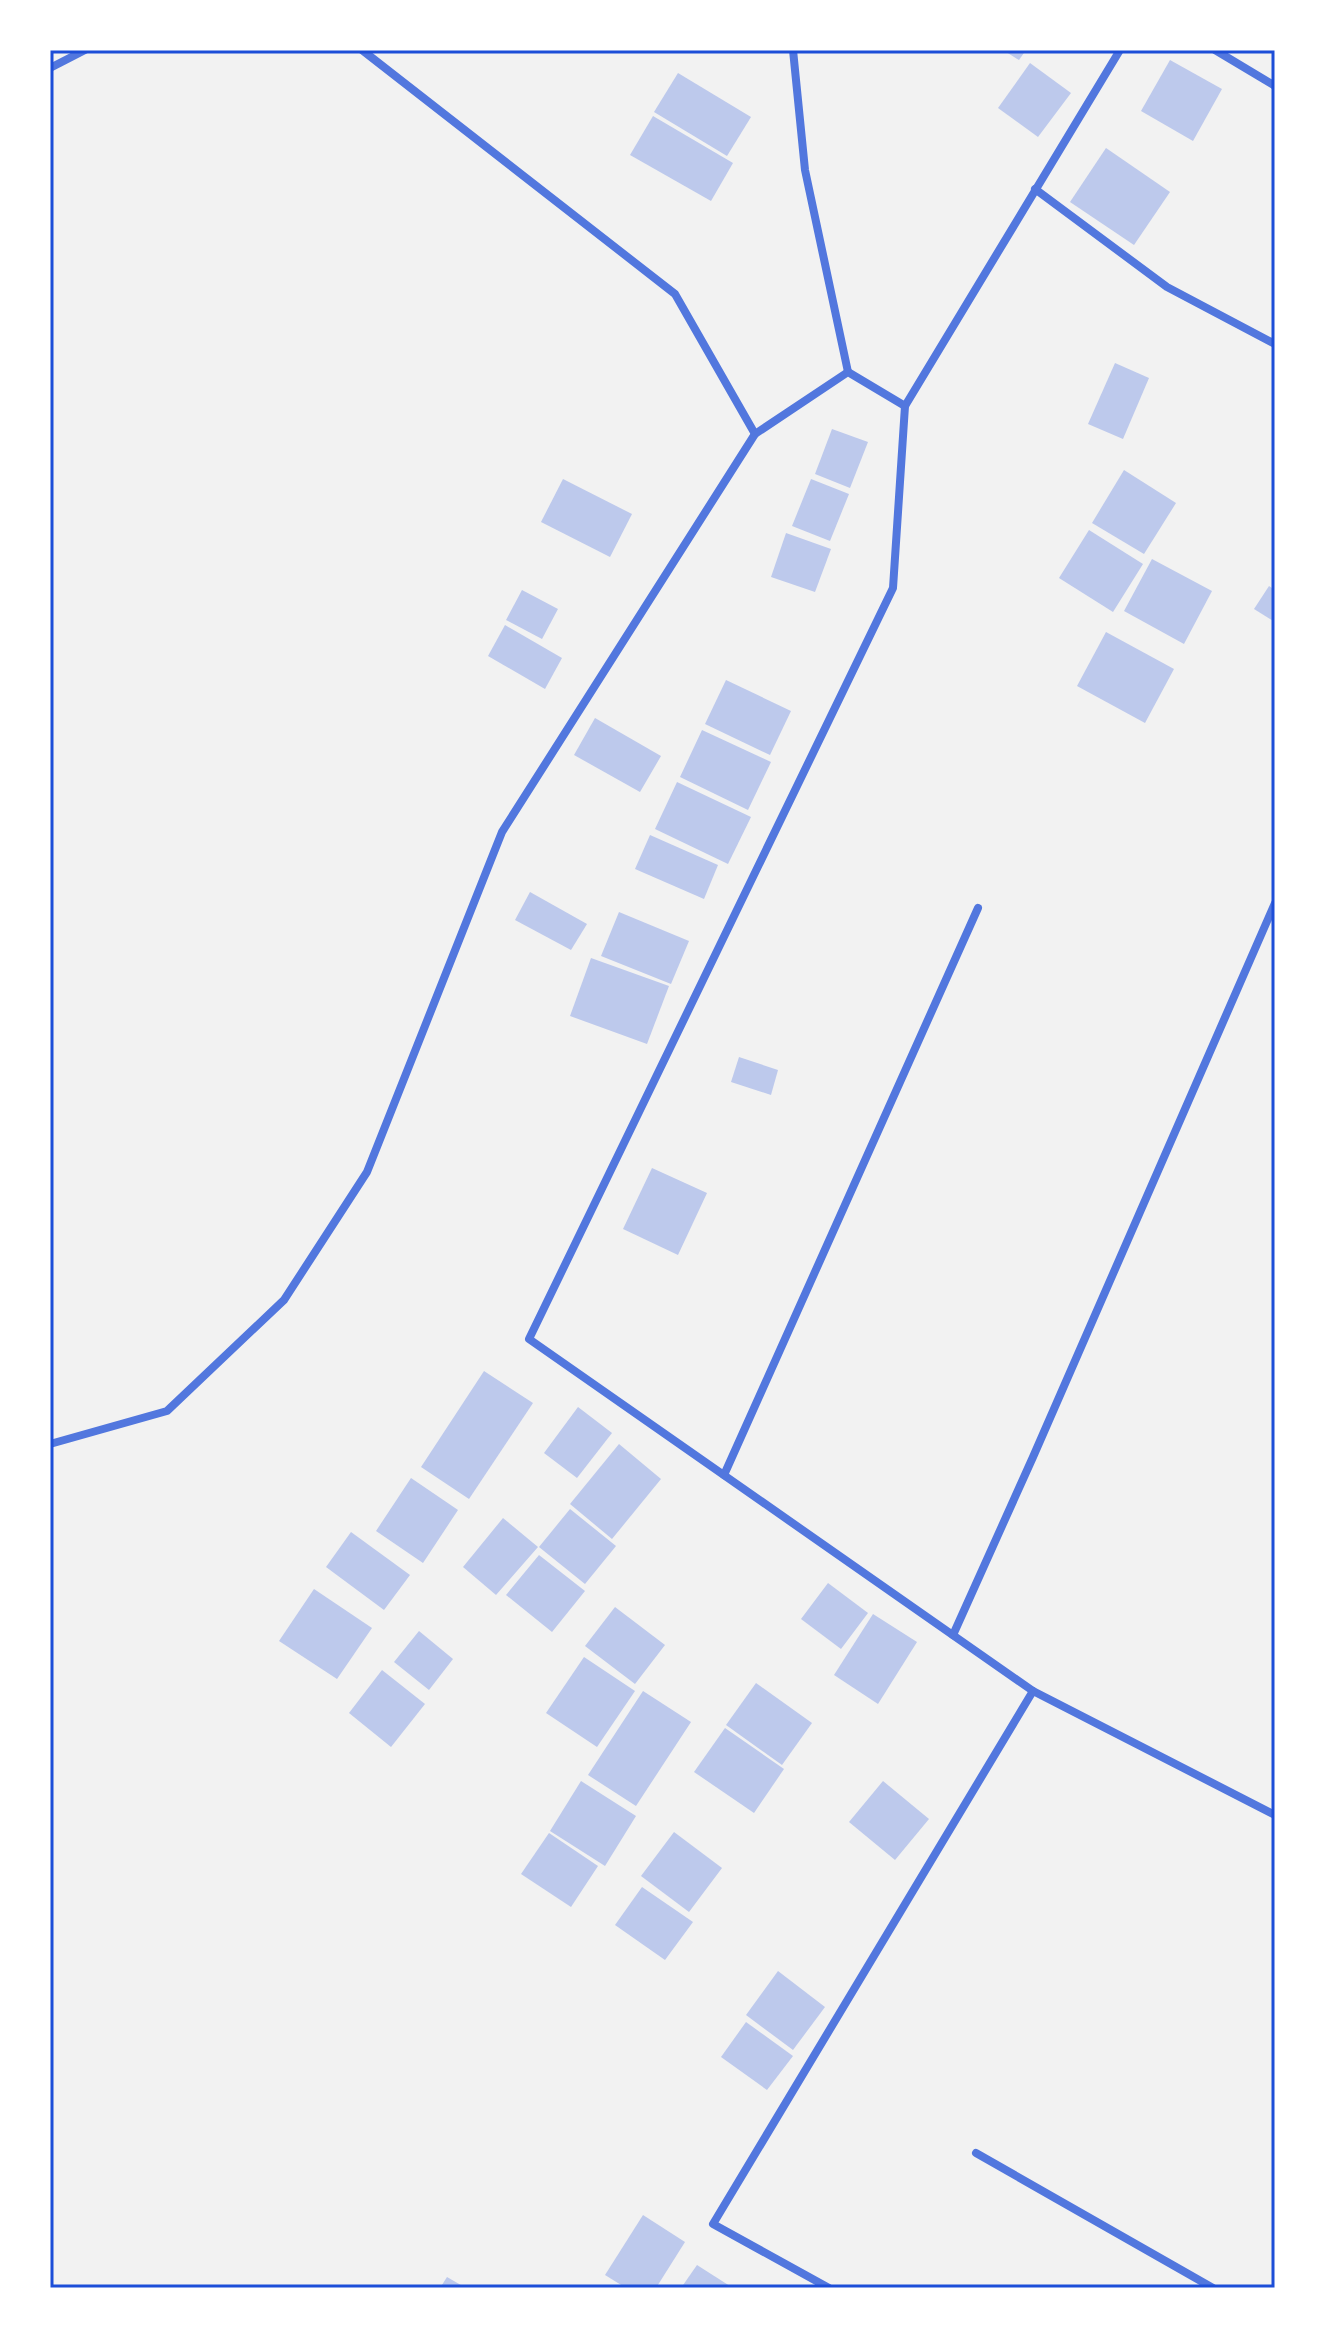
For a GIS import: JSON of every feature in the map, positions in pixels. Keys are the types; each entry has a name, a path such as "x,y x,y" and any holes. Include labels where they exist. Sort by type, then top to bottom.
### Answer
{"street":[{"path":"50,68 85,50"},
{"path":"362,50 675,294 755,434"},
{"path":"793,50 805,170 848,372 905,406"},
{"path":"1120,50 905,406 893,588 529,1339 1033,1691 1275,1815"},
{"path":"1215,50 1275,86"},
{"path":"1035,189 1167,287 1272,342 1275,327"},
{"path":"50,1444 167,1411 284,1300 367,1172 502,832 755,434 848,372"},
{"path":"953,1635 1275,903"},
{"path":"724,1475 978,908"},
{"path":"829,2288 713,2224 1033,1691"},
{"path":"976,2153 1213,2288"}],"building":[{"path":"1003,50 1026,50 1019,60"},
{"path":"1170,60 1222,89 1193,141 1141,111"},
{"path":"1030,63 1071,93 1038,137 998,108"},
{"path":"678,73 751,117 727,156 654,112"},
{"path":"653,116 733,163 711,201 630,155"},
{"path":"1106,148 1170,192 1134,245 1070,202"},
{"path":"1115,363 1149,378 1123,439 1088,424"},
{"path":"832,429 868,442 850,488 815,474"},
{"path":"1124,470 1176,503 1144,554 1092,523"},
{"path":"563,479 632,514 610,557 541,522"},
{"path":"811,479 849,494 830,541 792,526"},
{"path":"1089,530 1143,564 1113,612 1059,578"},
{"path":"786,533 831,549 815,592 771,577"},
{"path":"1152,559 1212,591 1184,644 1124,611"},
{"path":"1269,586 1275,590 1275,622 1254,609"},
{"path":"522,590 558,609 542,639 506,620"},
{"path":"505,625 562,658 545,689 488,656"},
{"path":"1106,632 1174,669 1145,723 1077,686"},
{"path":"726,680 791,711 770,755 705,724"},
{"path":"595,718 661,756 640,792 574,755"},
{"path":"702,730 771,762 748,810 680,777"},
{"path":"677,782 751,817 728,864 655,829"},
{"path":"650,835 718,865 704,899 635,869"},
{"path":"530,892 587,924 571,950 515,920"},
{"path":"619,912 689,941 671,984 601,956"},
{"path":"591,958 669,986 647,1044 570,1016"},
{"path":"739,1057 778,1070 771,1095 731,1082"},
{"path":"652,1168 707,1193 678,1255 623,1229"},
{"path":"484,1371 533,1403 469,1499 421,1467"},
{"path":"578,1407 612,1433 577,1478 544,1453"},
{"path":"619,1444 661,1479 612,1539 570,1504"},
{"path":"411,1478 458,1510 423,1563 376,1531"},
{"path":"570,1509 616,1546 585,1584 539,1547"},
{"path":"503,1518 538,1547 496,1595 463,1567"},
{"path":"351,1532 410,1575 384,1610 326,1567"},
{"path":"539,1555 585,1591 552,1632 506,1595"},
{"path":"828,1583 868,1613 841,1649 801,1619"},
{"path":"314,1589 372,1628 337,1679 279,1641"},
{"path":"615,1607 665,1645 635,1684 585,1646"},
{"path":"873,1614 917,1642 878,1704 834,1675"},
{"path":"419,1631 453,1659 429,1690 394,1662"},
{"path":"584,1657 635,1691 597,1747 546,1713"},
{"path":"382,1670 425,1704 391,1747 349,1713"},
{"path":"756,1683 812,1723 782,1765 726,1725"},
{"path":"643,1691 691,1722 636,1806 588,1775"},
{"path":"725,1728 784,1769 754,1813 694,1772"},
{"path":"581,1781 636,1816 605,1866 550,1831"},
{"path":"883,1781 929,1819 895,1860 849,1822"},
{"path":"674,1832 722,1868 689,1912 641,1876"},
{"path":"549,1833 598,1866 571,1907 521,1874"},
{"path":"642,1887 693,1922 665,1960 615,1925"},
{"path":"778,1971 825,2007 793,2050 746,2015"},
{"path":"746,2022 793,2056 767,2090 721,2057"},
{"path":"643,2215 685,2242 656,2288 626,2288 605,2275"},
{"path":"697,2265 733,2288 681,2288"},
{"path":"447,2277 466,2288 440,2288"}]}
